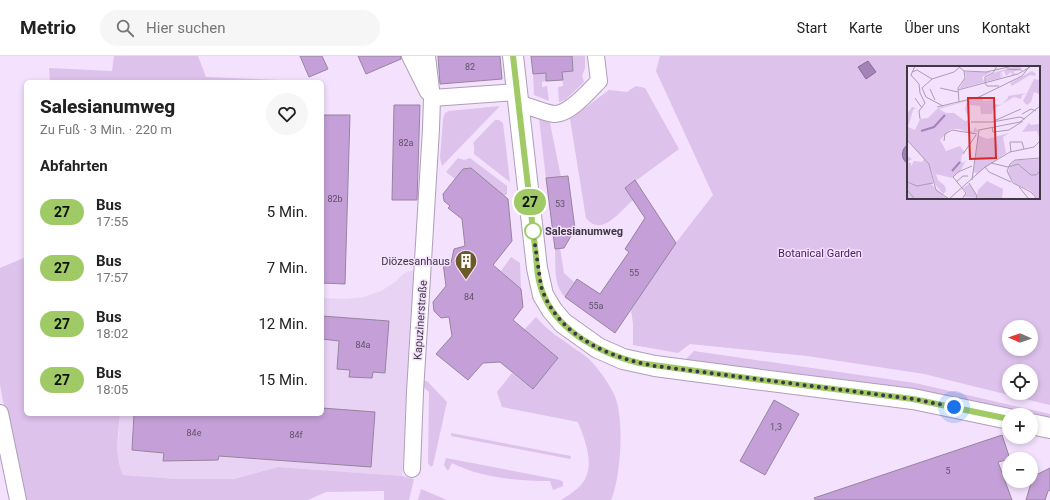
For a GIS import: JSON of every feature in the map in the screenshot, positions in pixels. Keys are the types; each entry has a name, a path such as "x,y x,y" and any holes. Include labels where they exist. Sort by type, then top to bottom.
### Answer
{"street":[{"path":"410,56 432,98 518,97 550,113 556,114 564,112 586,95 599,81 596,56"},
{"name":"Kapuzinerstraße","path":"412,469 415,392 430,160 432,98 427,56"},
{"path":"513,56 541,286 548,304 557,317 569,329 589,343 606,352 622,359 639,363 913,399 1002,418"},
{"path":"0,413 18,500"},
{"path":"1038,425 1050,428"}],"shaded area":[{"path":"868,61 876,72 866,79 858,67"},
{"path":"907,145 907,163 902,154"},
{"path":"409,271 416,271 402,476 278,467 234,479 177,479 123,475 117,456 120,416 324,416 324,298 347,299 364,297 381,291 395,282 403,274"}],"green space":[{"path":"114,56 198,56 206,77 280,80 50,80 49,68 112,71"},
{"path":"572,56 585,56 585,68 582,76 584,82 565,100 559,102 558,87 563,86 562,72 573,71"},
{"name":"Botanical Garden","path":"660,56 1050,56 1050,405 1030,400 1038,400 1038,364 1002,364 1002,393 924,374 807,356 690,344 678,353 633,345 631,310 668,253 713,195 656,71"},
{"path":"546,73 546,81 542,82 542,87 547,86 549,101 534,95 533,74"},
{"path":"636,86 645,88 679,149 626,188 633,200 611,221 598,225 592,223 586,218 570,119 609,90 627,92"},
{"path":"500,106 442,166 440,158 443,119 445,113 449,111"},
{"path":"539,118 546,119 550,123 561,177 546,179"},
{"path":"495,120 499,120 503,123 510,182 474,154 473,143"},
{"path":"458,158 464,160 470,158 507,186 507,194 504,196 471,168 463,169 455,179 446,172"},
{"path":"555,248 560,248 564,273 574,282 565,297 561,292 557,280"},
{"path":"511,257 520,263 521,289 501,271"},
{"path":"24,258 24,416 120,416 118,460 123,475 177,479 234,479 278,467 402,476 414,479 409,500 384,500 384,491 326,492 308,500 22,500 0,385 0,268"},
{"path":"536,317 551,332 591,361 604,377 614,394 620,417 621,432 617,477 611,500 561,500 579,487 588,472 589,464 587,447 578,422 502,407 497,392 512,373 533,389 558,358 524,330"},
{"path":"694,351 915,383 1024,408 1002,408 1002,409 916,390 684,361"},
{"path":"423,381 427,381 447,402 433,465 431,467 428,463 429,392 421,385"},
{"path":"1038,411 1050,414 1050,420 1038,417"},
{"path":"451,433 571,456 570,459 451,436"},
{"path":"446,458 560,480 563,482 563,486 553,490 550,481 500,478 475,472 452,463 448,471 444,465"},
{"path":"421,489 447,500 418,500"}],"building":[{"path":"300,56 322,56 328,69 309,77"},
{"path":"358,56 401,56 401,59 366,74"},
{"path":"438,56 500,56 502,79 440,84"},
{"path":"531,56 572,56 573,71 562,72 563,80 546,81 546,73 533,74"},
{"path":"394,105 420,105 417,200 392,200"},
{"path":"324,115 350,115 345,284 324,283"},
{"name":"Diözesanhaus","path":"471,168 508,199 512,241 493,265 521,289 523,307 513,320 558,358 533,389 500,362 483,363 468,380 436,354 452,336 449,317 441,318 434,311 433,302 446,286 443,263 451,263 454,249 465,246 462,219 448,208 450,206 444,201 443,194 463,169"},
{"path":"568,176 575,229 564,248 555,249 546,178"},
{"path":"635,180 676,243 615,333 565,297 577,279 600,294 629,252 625,249 645,218 625,188"},
{"path":"324,316 389,321 385,373 373,372 372,378 349,377 350,370 337,369 339,341 324,339"},
{"path":"774,400 799,414 765,475 740,461"},
{"path":"324,408 375,412 371,467 219,456 218,460 163,461 164,453 132,450 134,416 324,416"},
{"path":"1002,435 1002,444 1005,444 1008,452 1002,452 1002,461 998,462 1002,473 1002,488 1008,488 1012,500 815,500 814,498"},
{"path":"1050,468 1050,490 1048,491 1045,500 1026,500 1030,488 1038,488 1038,474"}],"bus line":[{"name":"27","path":"513,56 537,268 543,295 557,317 569,329 589,343 606,352 622,359 639,363 913,399 1002,417"}],"place":[{"name":"Salesianumweg","path":"533,231"},
{"name":"Diözesanhaus","path":"466,280"}],"route":[{"path":"533,231 537,268 543,295 552,310 569,329 589,343 622,359 655,366 913,399 954,407"}]}
